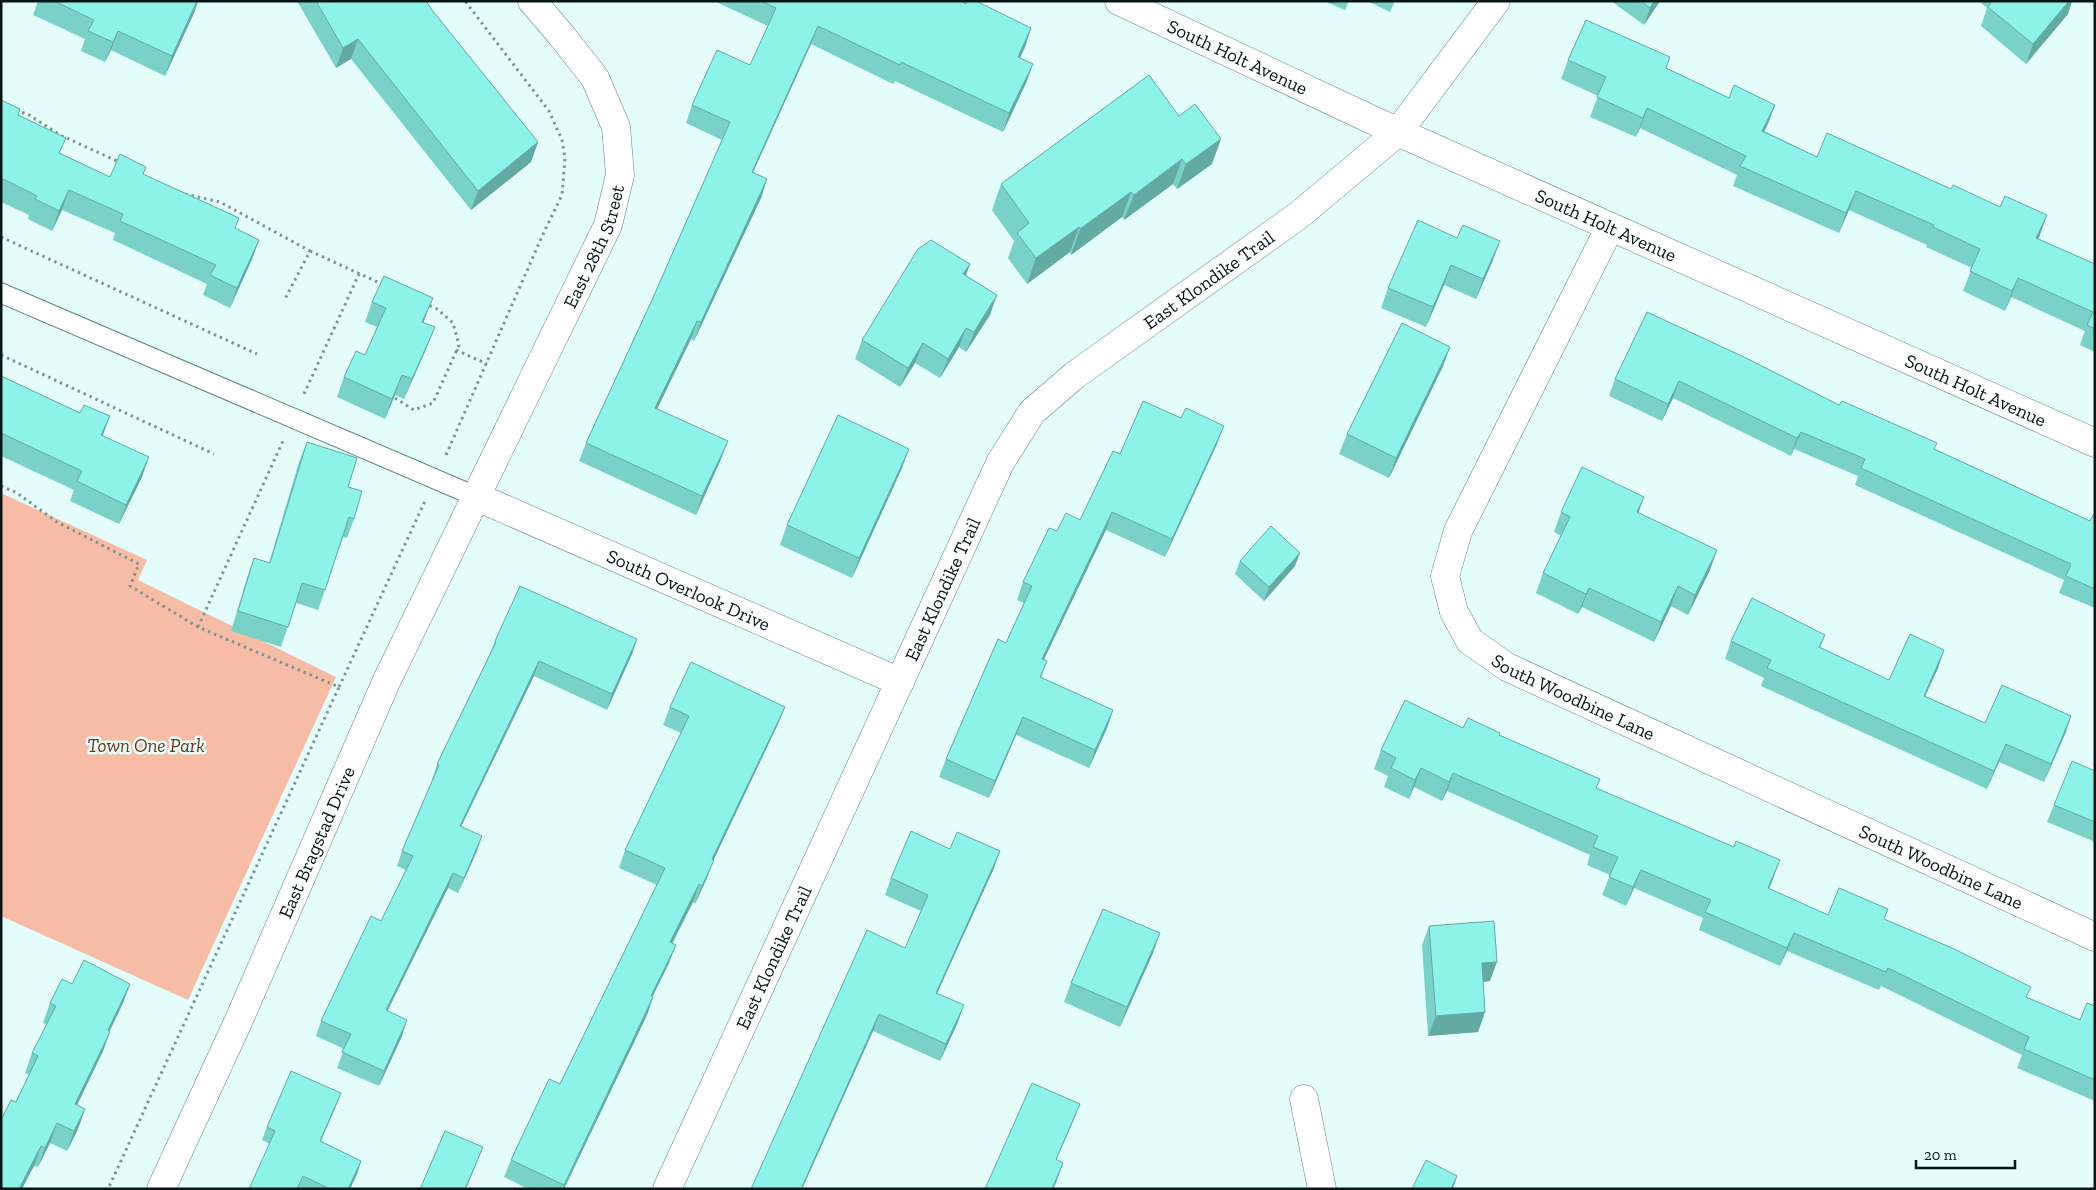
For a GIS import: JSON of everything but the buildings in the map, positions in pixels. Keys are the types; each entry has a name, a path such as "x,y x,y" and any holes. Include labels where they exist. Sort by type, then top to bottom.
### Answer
{"street":[{"name":"East 28th Street","path":"477,497 608,225 620,175 616,127 595,78 532,1"},
{"name":"South Holt Avenue","path":"1119,1 1398,132 2095,443"},
{"name":"East Klondike Trail","path":"667,1189 1000,463 1032,412 1075,375 1299,215 1398,132 1496,1"},
{"name":"South Woodbine Lane","path":"1610,227 1458,531 1445,576 1454,612 1470,641 1507,668 2095,937"},
{"name":"South Overlook Drive","path":"477,497 900,682"},
{"name":"East Bragstad Drive","path":"161,1189 238,1022 387,680 477,497"},
{"path":"1304,1099 1322,1189"}],"lane":[{"path":"1,293 477,497"}],"path":[{"path":"108,1189 435,479 562,195 565,158 562,140 549,111 465,1"},
{"path":"10,108 29,115 60,136 110,156 126,166"},
{"path":"181,193 220,202 310,251 385,285"},
{"path":"1,237 257,354"},
{"path":"285,299 310,251"},
{"path":"198,627 359,274"},
{"path":"395,398 414,410 433,403 459,345 453,323 437,309 420,301"},
{"path":"456,350 487,364"},
{"path":"1,355 214,454"},
{"path":"1,486 17,493 57,522 139,564 130,586 198,627 339,687"}],"green space":[{"name":"Town One Park","path":"1,493 147,560 138,580 336,677 188,1000 1,916"}]}
